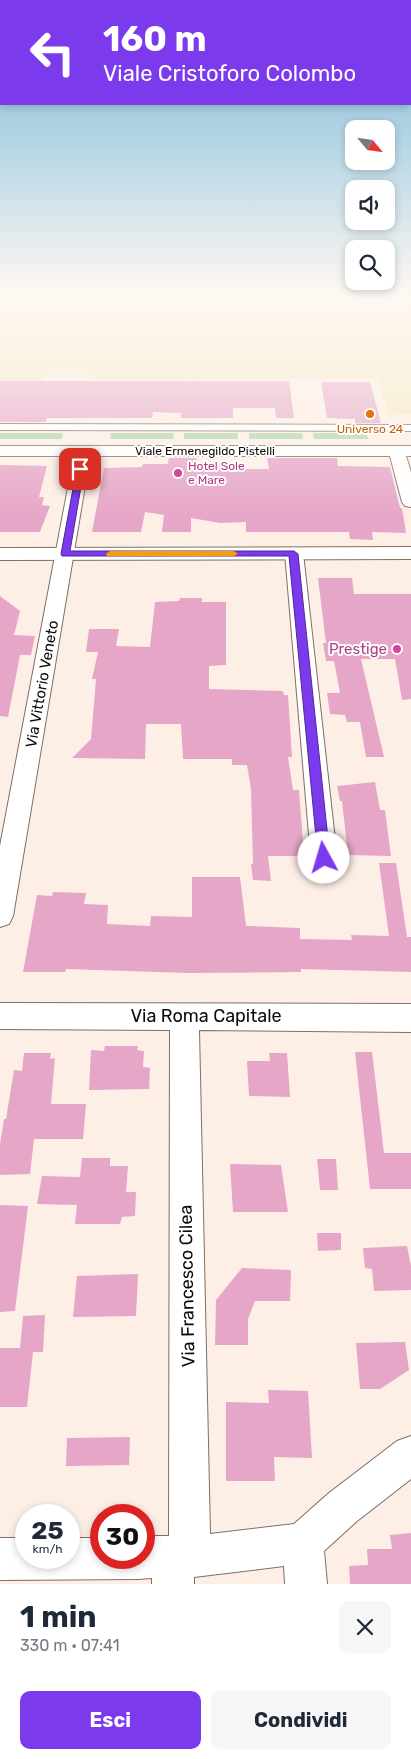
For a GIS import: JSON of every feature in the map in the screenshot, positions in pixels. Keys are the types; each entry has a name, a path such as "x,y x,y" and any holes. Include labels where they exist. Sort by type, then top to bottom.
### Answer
{"street":[{"path":"0,427 411,428"},
{"name":"Viale Ermenegildo Pistelli","path":"0,451 404,451"},
{"name":"Via Vittorio Veneto","path":"0,916 3,879 83,451"},
{"path":"404,451 411,502"},
{"path":"0,554 411,553"},
{"path":"294,554 324,858"},
{"name":"Via Roma Capitale","path":"0,1016 411,1018"},
{"name":"Via Francesco Cilea","path":"164,1563 184,1016"},
{"path":"0,1559 164,1563 303,1544 343,1507 411,1455"},
{"path":"303,1544 306,1584"}],"green space":[{"path":"0,433 63,433 62,439 0,439"},
{"path":"111,433 174,433 173,439 110,439"},
{"path":"184,433 238,433 238,439 184,439"},
{"path":"249,433 302,433 303,439 249,439"},
{"path":"313,433 367,433 368,439 314,439"}],"sand":[{"path":"0,370 411,370 411,414 389,415 377,379 93,380 94,375 44,375 42,381 0,381"}],"building":[{"path":"0,381 289,381 294,418 276,418 275,408 233,408 233,418 181,418 181,413 153,412 152,418 47,418 46,422 0,422"},
{"path":"321,382 370,382 381,423 355,423 355,419 327,418"},
{"path":"169,458 197,458 197,465 225,465 226,469 269,469 267,458 337,458 338,466 390,467 400,508 402,508 406,533 372,532 373,540 350,539 349,532 246,532 246,522 220,523 191,518 191,532 162,532 164,515 145,512 141,532 92,532 104,468 142,467 143,464 168,464"},
{"path":"0,465 47,466 39,497 44,497 42,505 50,506 40,532 0,532"},
{"path":"318,578 352,578 354,594 411,594 411,699 402,700 395,659 361,659 384,757 366,757 360,722 347,722 345,715 330,714 327,693 340,693 334,661 326,661 323,643 326,643"},
{"path":"0,596 20,611 14,635 35,636 31,655 20,655 8,717 0,716"},
{"path":"180,598 202,598 202,602 226,602 226,665 209,666 209,689 283,691 284,695 288,695 292,757 288,757 293,790 299,790 304,856 268,856 271,881 253,880 251,864 253,864 251,789 247,765 232,765 232,759 183,759 181,724 146,724 145,759 72,758 91,739 96,679 92,679 98,652 86,652 89,629 119,629 116,646 150,647 155,602 179,601"},
{"path":"375,782 380,810 385,810 391,856 348,855 342,801 340,801 337,786"},
{"path":"379,863 396,863 407,937 411,937 411,972 301,969 301,972 188,973 66,969 65,972 23,972 37,895 52,896 53,892 86,893 84,904 108,905 107,924 150,926 151,916 192,917 192,877 240,877 246,926 300,928 300,939 352,940 351,935 389,936"},
{"path":"105,1046 138,1046 137,1050 144,1051 143,1067 150,1068 149,1089 89,1090 91,1050 104,1051"},
{"path":"355,1052 372,1052 384,1153 411,1153 411,1189 370,1189"},
{"path":"24,1053 51,1053 50,1059 55,1058 51,1104 86,1104 83,1139 34,1139 30,1174 0,1175 0,1144 4,1119 6,1119 14,1070 22,1071"},
{"path":"269,1053 287,1053 290,1097 249,1096 247,1061 270,1061"},
{"path":"82,1158 110,1158 110,1166 128,1166 126,1192 136,1192 135,1216 122,1217 120,1224 75,1224 77,1205 37,1204 42,1176 80,1177"},
{"path":"317,1159 336,1159 338,1190 320,1190"},
{"path":"230,1164 281,1165 288,1212 233,1212"},
{"path":"0,1205 28,1206 15,1311 0,1312"},
{"path":"317,1233 341,1233 341,1250 318,1251"},
{"path":"407,1246 411,1266 411,1290 374,1291 372,1269 365,1268 363,1248"},
{"path":"242,1268 291,1270 290,1301 255,1301 248,1319 248,1345 215,1345 216,1300"},
{"path":"138,1274 136,1316 73,1317 77,1276"},
{"path":"45,1315 43,1352 33,1352 27,1407 0,1407 0,1348 20,1348 23,1316"},
{"path":"405,1342 409,1370 380,1389 360,1389 356,1343"},
{"path":"268,1390 308,1391 312,1458 274,1457 275,1481 226,1481 226,1402 269,1403"},
{"path":"130,1437 129,1465 66,1466 67,1438"},
{"path":"411,1533 411,1584 350,1584 349,1566 368,1565 367,1549 392,1549 390,1535"}],"slow traffic":[{"path":"110,554 234,554"}],"place":[{"name":"Universo 24","path":"370,414"},
{"name":"Hotel Sole e Mare","path":"178,473"},
{"name":"Prestige","path":"397,649"}],"route":[{"path":"80,469 65,554 294,554 324,858"}]}
